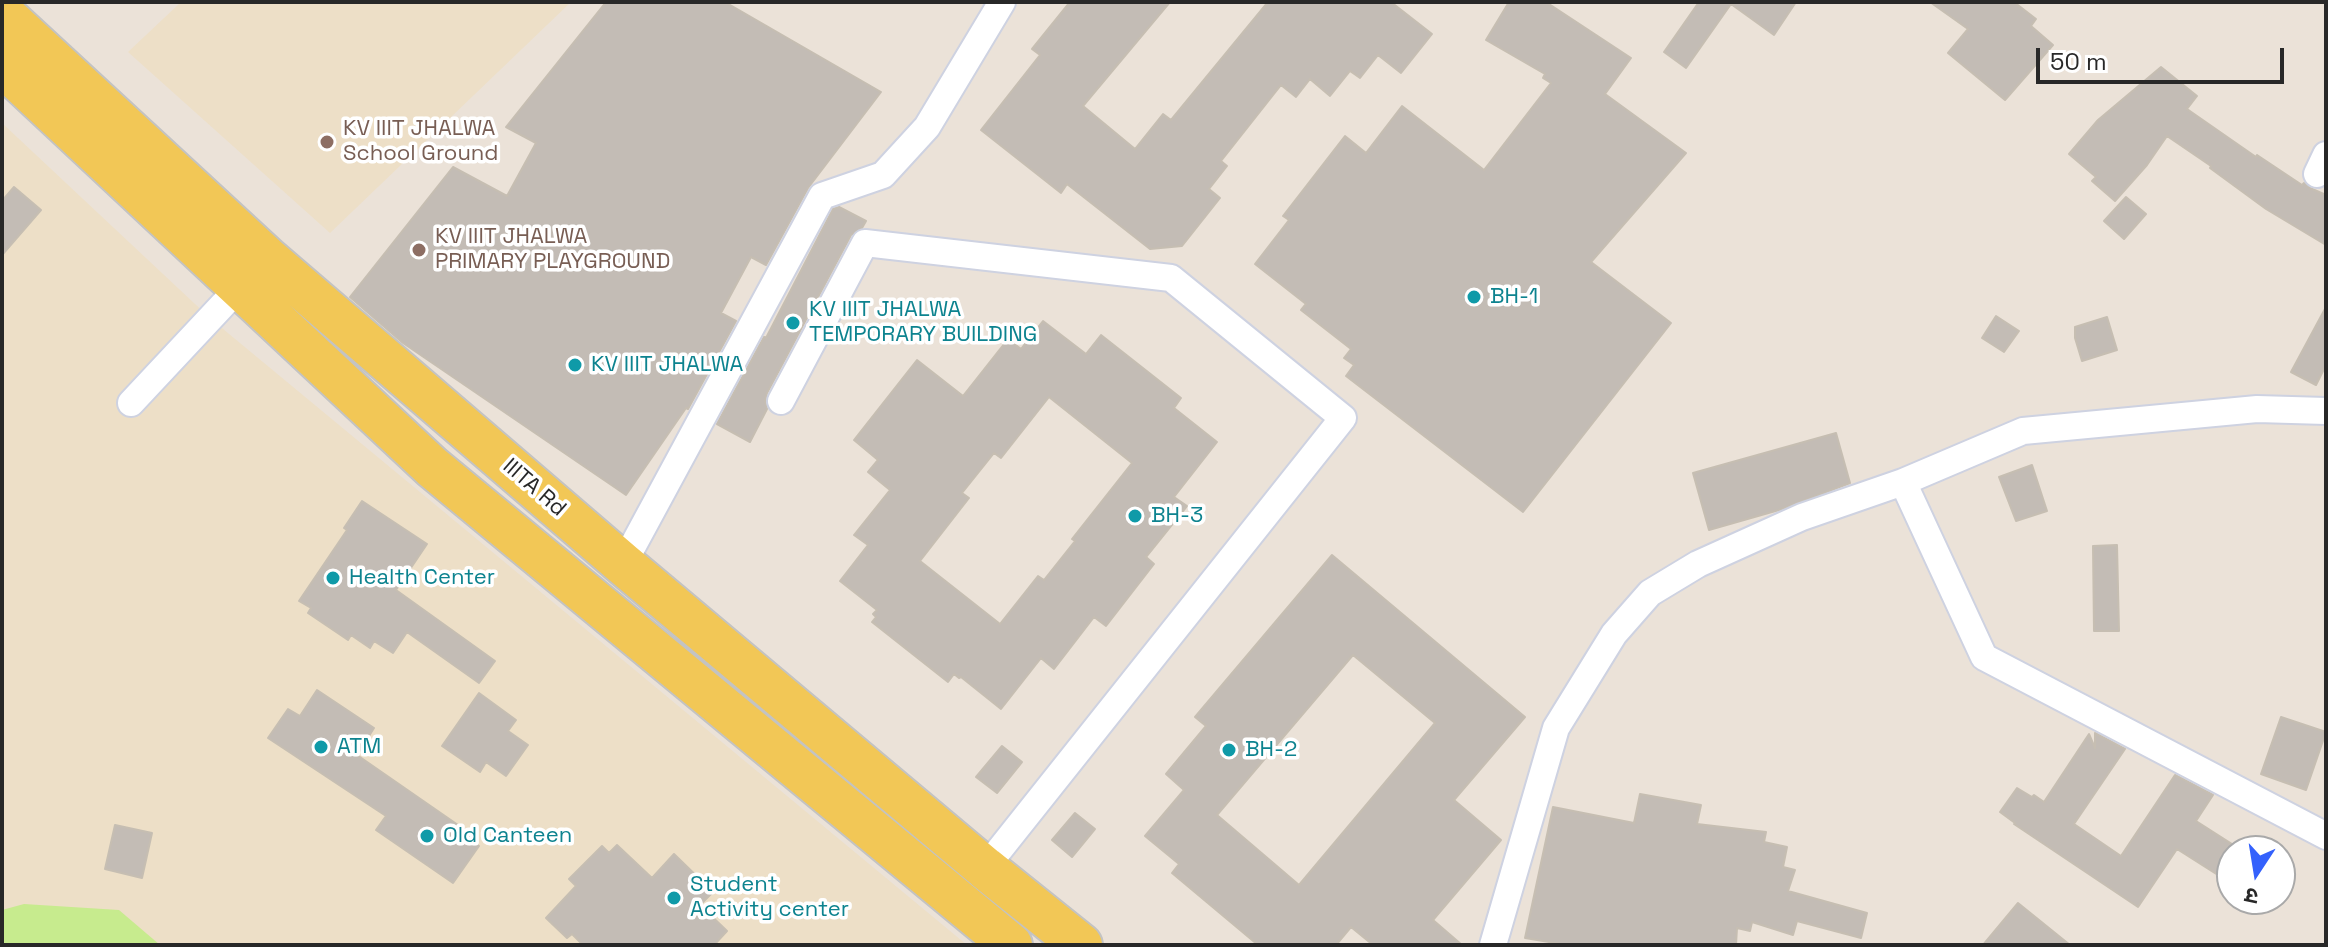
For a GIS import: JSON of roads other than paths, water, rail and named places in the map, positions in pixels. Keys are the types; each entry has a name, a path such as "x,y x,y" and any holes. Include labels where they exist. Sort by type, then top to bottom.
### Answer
{"main road":[{"name":"IIITA Rd","path":"2,13 254,272 432,467 1011,945"},
{"name":"IIITA Rd","path":"2,65 254,272 623,564 1081,945"}],"street":[{"path":"623,564 822,196 883,175 927,127 1002,2"},
{"path":"781,401 865,243 1171,278 1343,418 985,868"},
{"path":"131,403 254,272"},
{"path":"1493,945 1556,728 1614,634 1650,593 1698,564 1802,517 1903,482 2023,431 2257,409 2326,411"},
{"path":"1903,482 1984,657 2326,836"}],"place":[{"name":"KV IIIT JHALWA School Ground","path":"327,142"},
{"name":"KV IIIT JHALWA PRIMARY PLAYGROUND","path":"419,250"},
{"name":"BH-1","path":"1474,297"},
{"name":"KV IIIT JHALWA TEMPORARY BUILDING","path":"793,323"},
{"name":"KV IIIT JHALWA","path":"575,365"},
{"name":"BH-3","path":"1135,516"},
{"name":"Health Center","path":"333,578"},
{"name":"ATM","path":"321,747"},
{"name":"BH-2","path":"1229,750"},
{"name":"Old Canteen","path":"427,836"},
{"name":"Student Activity center","path":"674,898"}]}
